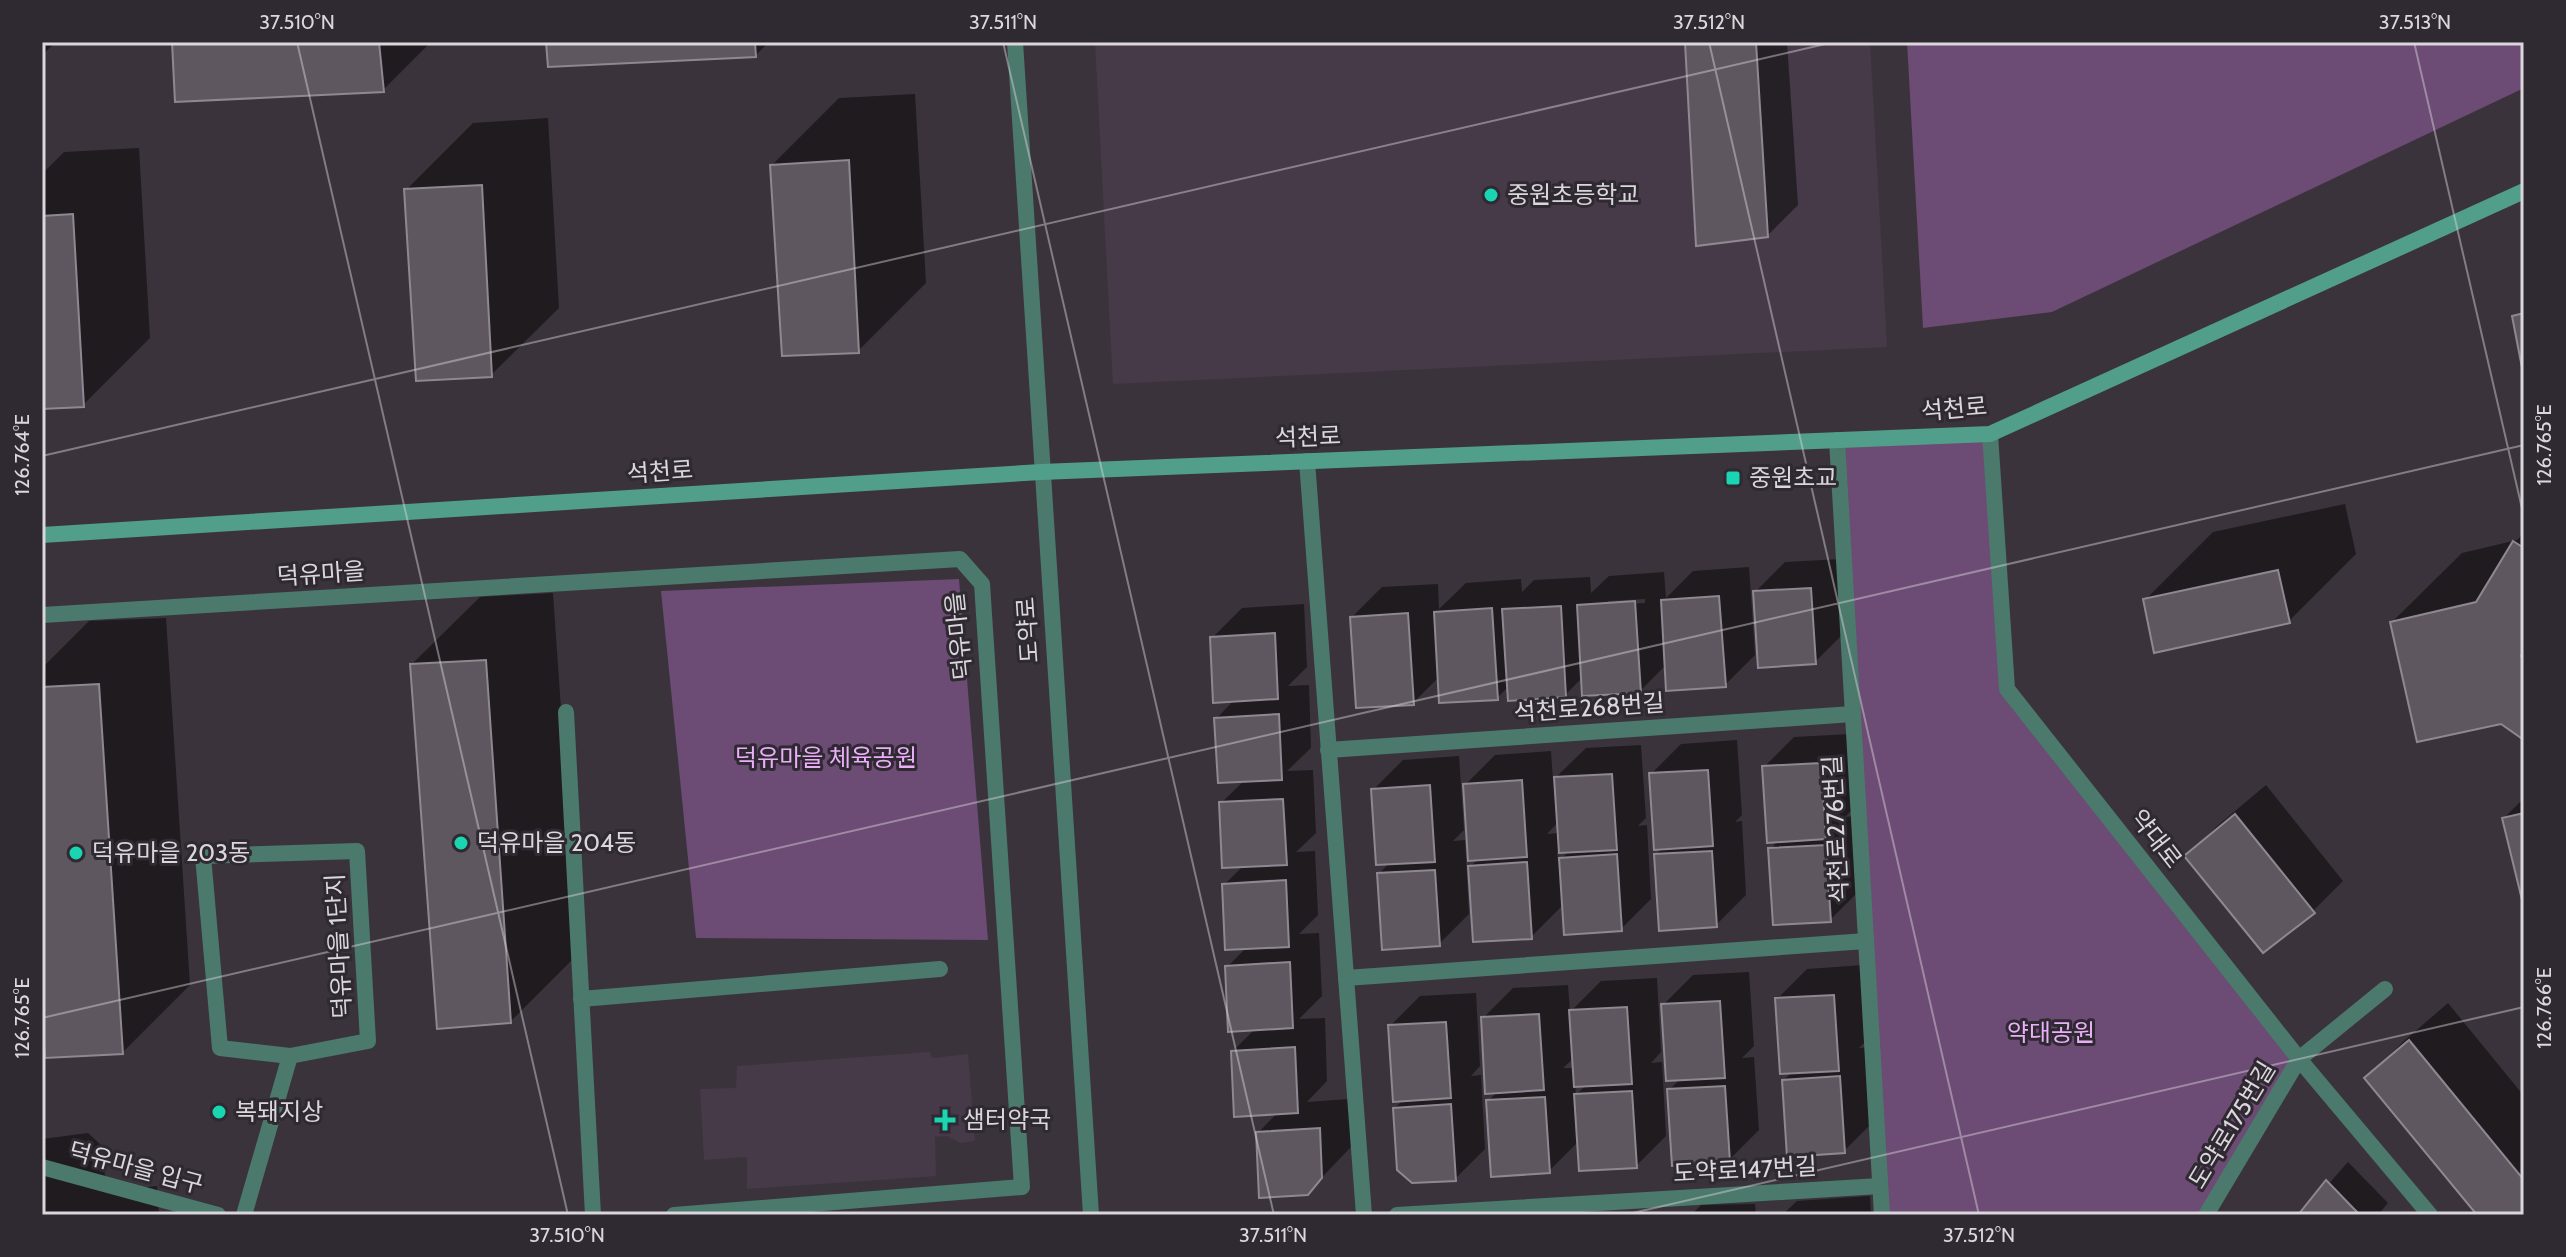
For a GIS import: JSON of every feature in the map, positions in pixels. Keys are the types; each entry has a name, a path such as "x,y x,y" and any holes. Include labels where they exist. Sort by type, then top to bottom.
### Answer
{"street":[{"name":"도약로","path":"1015,42 1091,1215"},
{"name":"석천로","path":"42,535 1041,472 1990,434 2524,191"},
{"name":"약대로","path":"1990,434 2007,689 2299,1059 2430,1215"},
{"name":"석천로276번길","path":"1837,440 1882,1215"},
{"path":"1307,461 1364,1215"},
{"name":"덕유마을","path":"42,615 960,559 982,584 1022,1187 674,1215"},
{"path":"566,712 593,1215"},
{"name":"석천로268번길","path":"1328,750 1853,714"},
{"name":"덕유마을 1단지","path":"357,851 368,1041 290,1056 220,1048 203,856 357,851"},
{"path":"1346,978 1866,941"},
{"path":"581,999 940,969"},
{"path":"2299,1059 2385,989"},
{"path":"244,1215 290,1056"},
{"name":"도약로175번길","path":"2206,1215 2299,1059"},
{"name":"덕유마을 입구","path":"42,1167 218,1215"},
{"name":"도약로147번길","path":"1397,1215 1614,1208 1880,1186"}],"shaded area":[{"name":"중원초등학교","path":"1095,42 1870,42 1887,347 1113,384"},
{"path":"930,1052 932,1058 968,1054 975,1141 960,1143 947,1136 935,1137 936,1176 747,1189 747,1157 704,1160 700,1089 736,1088 737,1066"}],"green space":[{"path":"1907,42 2524,42 2524,88 2052,312 1923,328"},
{"name":"약대공원","path":"1990,434 2007,689 2299,1059 2206,1215 1882,1215 1837,440"},
{"name":"덕유마을 체육공원","path":"959,579 988,940 696,938 661,591"}],"building":[{"path":"172,42 379,42 384,92 175,102"},
{"path":"546,42 755,42 756,57 548,67"},
{"name":"중원초등학교","path":"1685,42 1756,42 1768,237 1696,246"},
{"path":"849,160 859,353 782,356 770,165"},
{"path":"482,185 492,377 416,381 404,189"},
{"path":"73,214 84,407 42,409 42,216"},
{"path":"2524,313 2524,378 2512,316"},
{"path":"2513,541 2524,548 2524,651 2521,656 2524,658 2524,740 2501,724 2417,742 2390,622 2476,602"},
{"path":"2278,570 2290,623 2154,653 2143,599"},
{"path":"1811,588 1816,664 1758,668 1753,591"},
{"path":"1719,596 1726,687 1666,691 1661,600"},
{"path":"1635,601 1641,693 1582,696 1577,605"},
{"path":"1561,606 1566,697 1508,701 1502,609"},
{"path":"1492,608 1498,700 1439,703 1434,612"},
{"path":"1408,613 1414,705 1356,708 1350,617"},
{"path":"1275,633 1278,699 1213,703 1210,637"},
{"name":"덕유마을 204동","path":"486,660 511,1023 437,1029 410,664"},
{"name":"덕유마을 203동","path":"99,684 123,1054 45,1058 42,1019 42,687"},
{"path":"1279,714 1282,780 1218,783 1214,718"},
{"path":"1821,763 1826,839 1767,843 1762,766"},
{"path":"1708,770 1713,846 1654,850 1649,773"},
{"path":"1612,774 1617,850 1559,853 1554,777"},
{"path":"1522,780 1527,857 1468,861 1463,784"},
{"path":"1430,785 1435,862 1376,865 1371,789"},
{"path":"1283,799 1287,865 1222,868 1219,802"},
{"path":"2524,813 2524,908 2502,818"},
{"path":"2235,814 2315,913 2263,953 2184,856"},
{"path":"1826,845 1831,922 1773,925 1768,848"},
{"path":"1712,851 1717,927 1659,931 1654,854"},
{"path":"1617,854 1622,931 1564,935 1559,858"},
{"path":"1527,862 1532,939 1473,942 1468,866"},
{"path":"1435,870 1440,946 1382,950 1377,873"},
{"path":"1286,880 1289,947 1225,950 1222,884"},
{"path":"1290,962 1293,1028 1228,1032 1225,966"},
{"path":"1834,995 1839,1071 1780,1074 1775,998"},
{"path":"1720,1001 1725,1078 1666,1081 1661,1004"},
{"path":"1627,1007 1632,1084 1574,1087 1569,1010"},
{"path":"1539,1014 1544,1090 1485,1094 1481,1017"},
{"path":"1446,1022 1451,1098 1393,1102 1388,1025"},
{"path":"2409,1040 2524,1180 2524,1215 2477,1215 2364,1078"},
{"path":"1295,1047 1298,1113 1234,1117 1231,1051"},
{"path":"1840,1076 1845,1153 1787,1157 1782,1080"},
{"path":"1725,1086 1730,1162 1672,1166 1667,1089"},
{"path":"1632,1091 1637,1168 1579,1171 1574,1094"},
{"path":"1545,1097 1550,1173 1491,1177 1486,1100"},
{"path":"1451,1104 1456,1181 1412,1183 1397,1170 1393,1108"},
{"path":"1320,1128 1322,1178 1308,1195 1259,1198 1256,1132"},
{"path":"2326,1180 2360,1215 2298,1215"}],"place":[{"name":"중원초등학교","path":"1491,195"},
{"name":"중원초교","path":"1733,478"},
{"name":"덕유마을 204동","path":"461,843"},
{"name":"덕유마을 203동","path":"76,853"},
{"name":"복돼지상","path":"219,1112"},
{"name":"샘터약국","path":"945,1120"}]}
